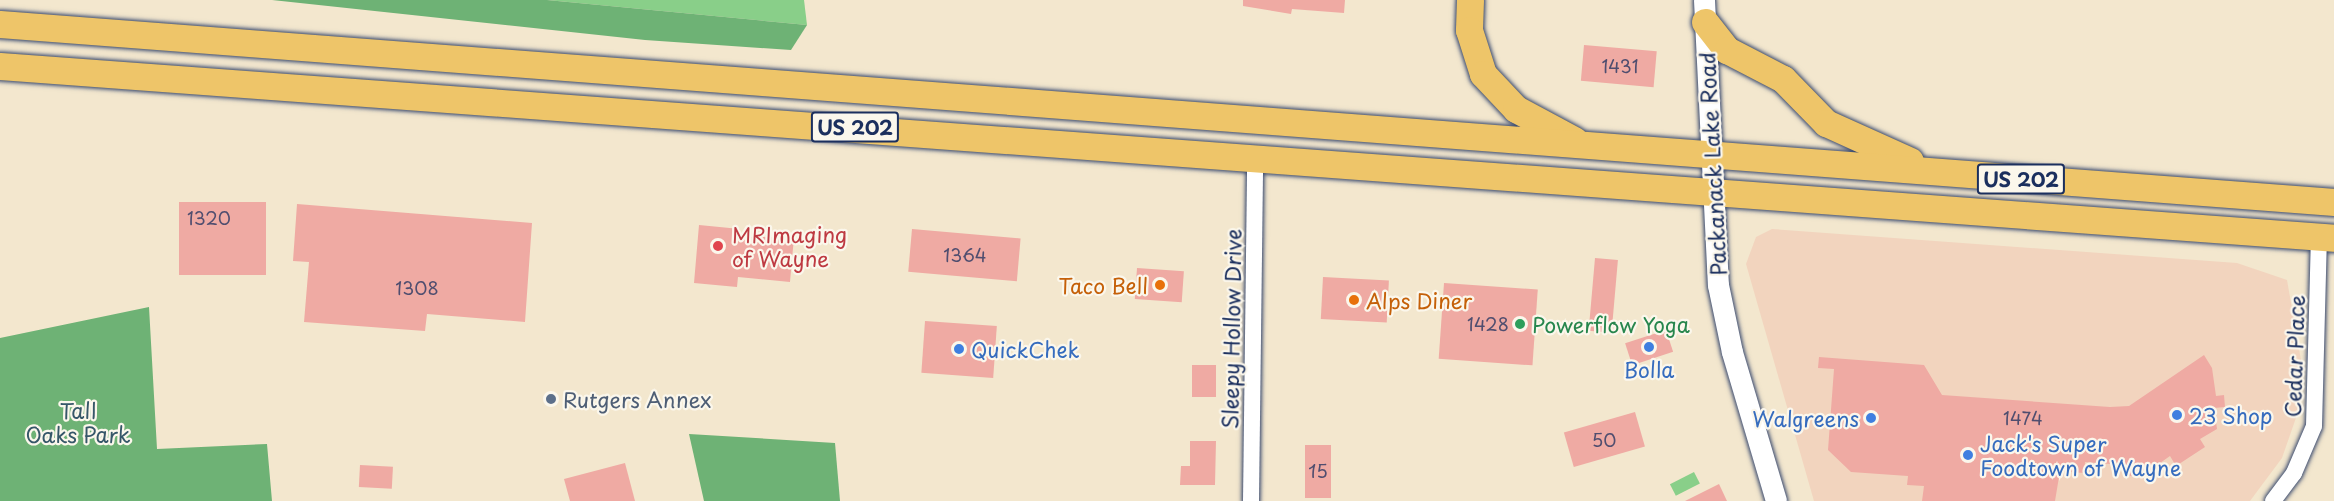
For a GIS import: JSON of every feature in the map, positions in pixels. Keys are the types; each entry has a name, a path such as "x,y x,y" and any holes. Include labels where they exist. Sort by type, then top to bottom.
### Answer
{"highway":[{"path":"1470,0 1469,30 1476,60 1491,85 1516,109 1583,145"},
{"path":"1704,11 1727,50 1783,79 1826,123 1877,151 1954,174"},
{"name":"US 202","path":"0,24 2334,202"},
{"name":"US 202","path":"0,66 2326,237"}],"street":[{"name":"Packanack Lake Road","path":"1704,11 1710,192 1724,317 1776,501"},
{"name":"Sleepy Hollow Drive","path":"1251,501 1255,157"},
{"name":"Cedar Place","path":"2273,501 2294,473 2314,426 2326,237"}],"shaded area":[{"path":"1772,229 2237,263 2287,280 2301,360 2298,412 2282,458 2250,501 1814,501 1746,264 1756,237"}],"green space":[{"path":"272,0 547,0 807,25 791,50 645,40"},
{"path":"547,0 804,0 807,25"},
{"name":"Tall Oaks Park","path":"149,307 157,449 267,444 272,501 0,501 0,338"},
{"path":"689,434 835,443 840,501 704,501"},
{"path":"1694,472 1700,484 1676,496 1670,484"}],"building":[{"path":"1243,0 1345,0 1344,13 1292,9 1291,14 1243,6"},
{"path":"1584,45 1657,51 1654,87 1581,81"},
{"path":"179,202 266,202 266,275 179,275"},
{"path":"297,204 532,223 525,322 427,314 425,331 304,322 309,262 293,261"},
{"path":"699,225 740,229 739,237 794,237 790,282 738,277 737,287 694,283"},
{"path":"912,229 1021,238 1017,281 908,272"},
{"path":"1595,258 1618,260 1612,333 1589,331"},
{"name":"Taco Bell","path":"1137,268 1184,271 1182,302 1135,299"},
{"name":"Alps Diner","path":"1323,277 1389,280 1387,322 1321,319"},
{"path":"1444,283 1538,290 1532,365 1439,359"},
{"name":"QuickChek","path":"925,321 997,326 993,378 921,373"},
{"name":"Bolla","path":"1666,330 1673,352 1632,365 1625,343"},
{"path":"2204,355 2212,368 2216,396 2224,395 2225,407 2214,408 2217,429 2200,439 2205,447 2176,466 2170,456 2140,477 2123,475 2123,465 2085,462 2084,473 2060,471 2055,501 1922,501 1924,486 1907,485 1908,476 1851,472 1828,450 1834,369 1818,368 1819,357 1924,365 1942,395 2110,407 2129,406"},
{"path":"1192,365 1216,365 1216,397 1192,397"},
{"path":"1635,412 1645,447 1574,467 1564,432"},
{"path":"1190,441 1216,441 1215,485 1180,485 1181,466 1190,466"},
{"path":"1305,445 1331,445 1331,498 1305,498"},
{"path":"625,463 635,501 570,501 564,479"},
{"path":"360,465 393,467 392,489 359,487"},
{"path":"1719,484 1727,501 1685,501"}],"place":[{"name":"MRImaging of Wayne","path":"718,246"},
{"name":"Taco Bell","path":"1160,285"},
{"name":"Alps Diner","path":"1354,300"},
{"name":"Powerflow Yoga","path":"1520,324"},
{"name":"Bolla","path":"1649,347"},
{"name":"QuickChek","path":"959,349"},
{"name":"Rutgers Annex","path":"551,399"},
{"name":"23 Shop","path":"2177,415"},
{"name":"Walgreens","path":"1871,418"},
{"name":"Jack's Super Foodtown of Wayne","path":"1968,455"}]}
